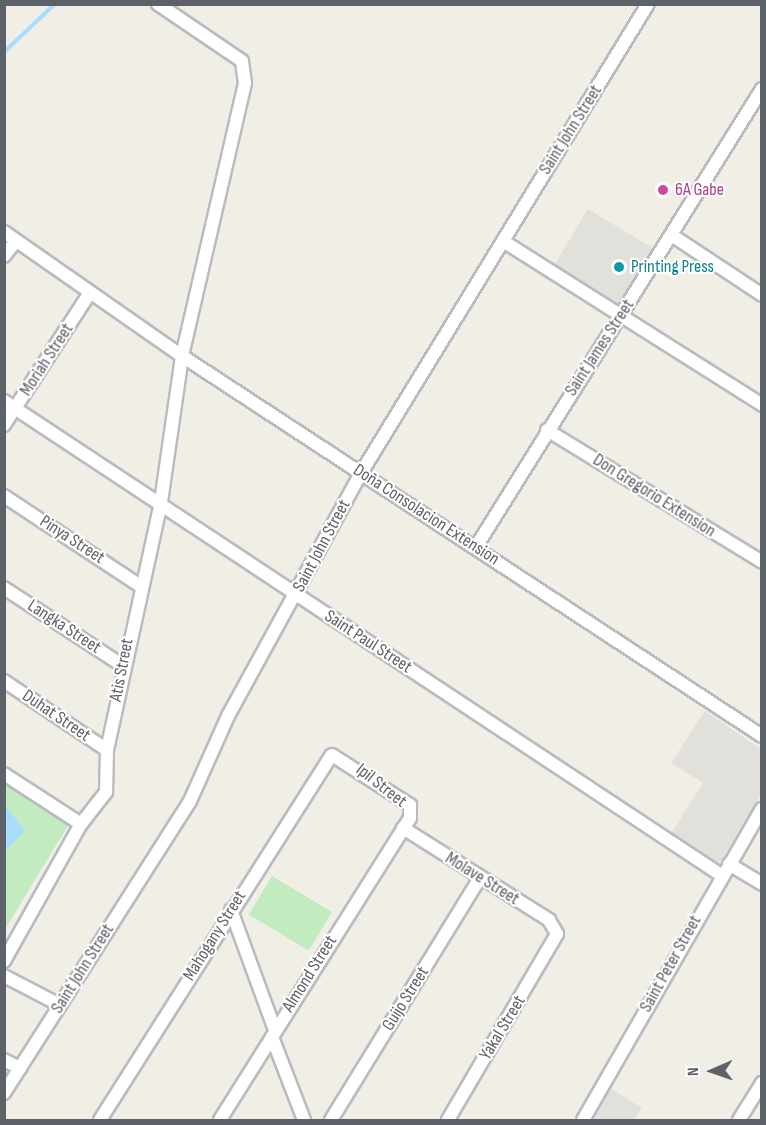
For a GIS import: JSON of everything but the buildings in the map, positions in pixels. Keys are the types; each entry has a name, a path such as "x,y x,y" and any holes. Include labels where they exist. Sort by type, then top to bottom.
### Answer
{"street":[{"name":"Atis Street","path":"4,961 81,824 106,792 107,750 139,585 161,502 182,356 246,71 242,61 158,4"},
{"name":"Saint John Street","path":"4,1093 190,801 229,714 361,473 648,4"},
{"name":"Saint James Street","path":"476,547 547,430 673,236 762,89"},
{"name":"Doña Consolacion Extension","path":"4,232 89,294 182,356 762,736"},
{"path":"673,236 762,295"},
{"path":"4,256 16,241"},
{"path":"503,241 622,314 762,405"},
{"name":"Moriah Street","path":"4,425 89,294"},
{"name":"Saint Paul Street","path":"4,401 161,502 721,875"},
{"name":"Don Gregorio Extension","path":"547,430 762,562"},
{"name":"Pinya Street","path":"4,496 139,585"},
{"name":"Langka Street","path":"4,588 123,666"},
{"name":"Duhat Street","path":"4,681 107,750"},
{"name":"Ipil Street","path":"332,754 410,806 412,812 403,828"},
{"name":"Mahogany Street","path":"100,1120 332,754"},
{"path":"4,774 81,824"},
{"name":"Saint Peter Street","path":"582,1120 721,875 762,809"},
{"name":"Molave Street","path":"403,828 549,920 557,934"},
{"name":"Almond Street","path":"220,1120 403,828"},
{"path":"729,864 762,884"},
{"name":"Guijo Street","path":"331,1120 480,878"},
{"path":"231,910 304,1120"},
{"name":"Yakal Street","path":"448,1120 557,934"},
{"path":"4,976 60,1005"},
{"path":"4,1060 20,1068"},
{"path":"739,1120 762,1083"}],"shaded area":[{"path":"588,209 657,251 623,307 554,266"},
{"path":"705,711 761,749 761,794 717,867 670,835 703,783 671,763"},
{"path":"607,1086 642,1108 634,1120 587,1120"}],"green space":[{"path":"5,784 69,824 5,929"},
{"path":"272,876 332,912 309,951 249,915"}],"water":[{"path":"5,805 25,831 5,851"}],"waterway":[{"path":"4,52 55,4"}],"place":[{"name":"6A Gabe","path":"663,190"},
{"name":"Printing Press","path":"619,267"}]}
